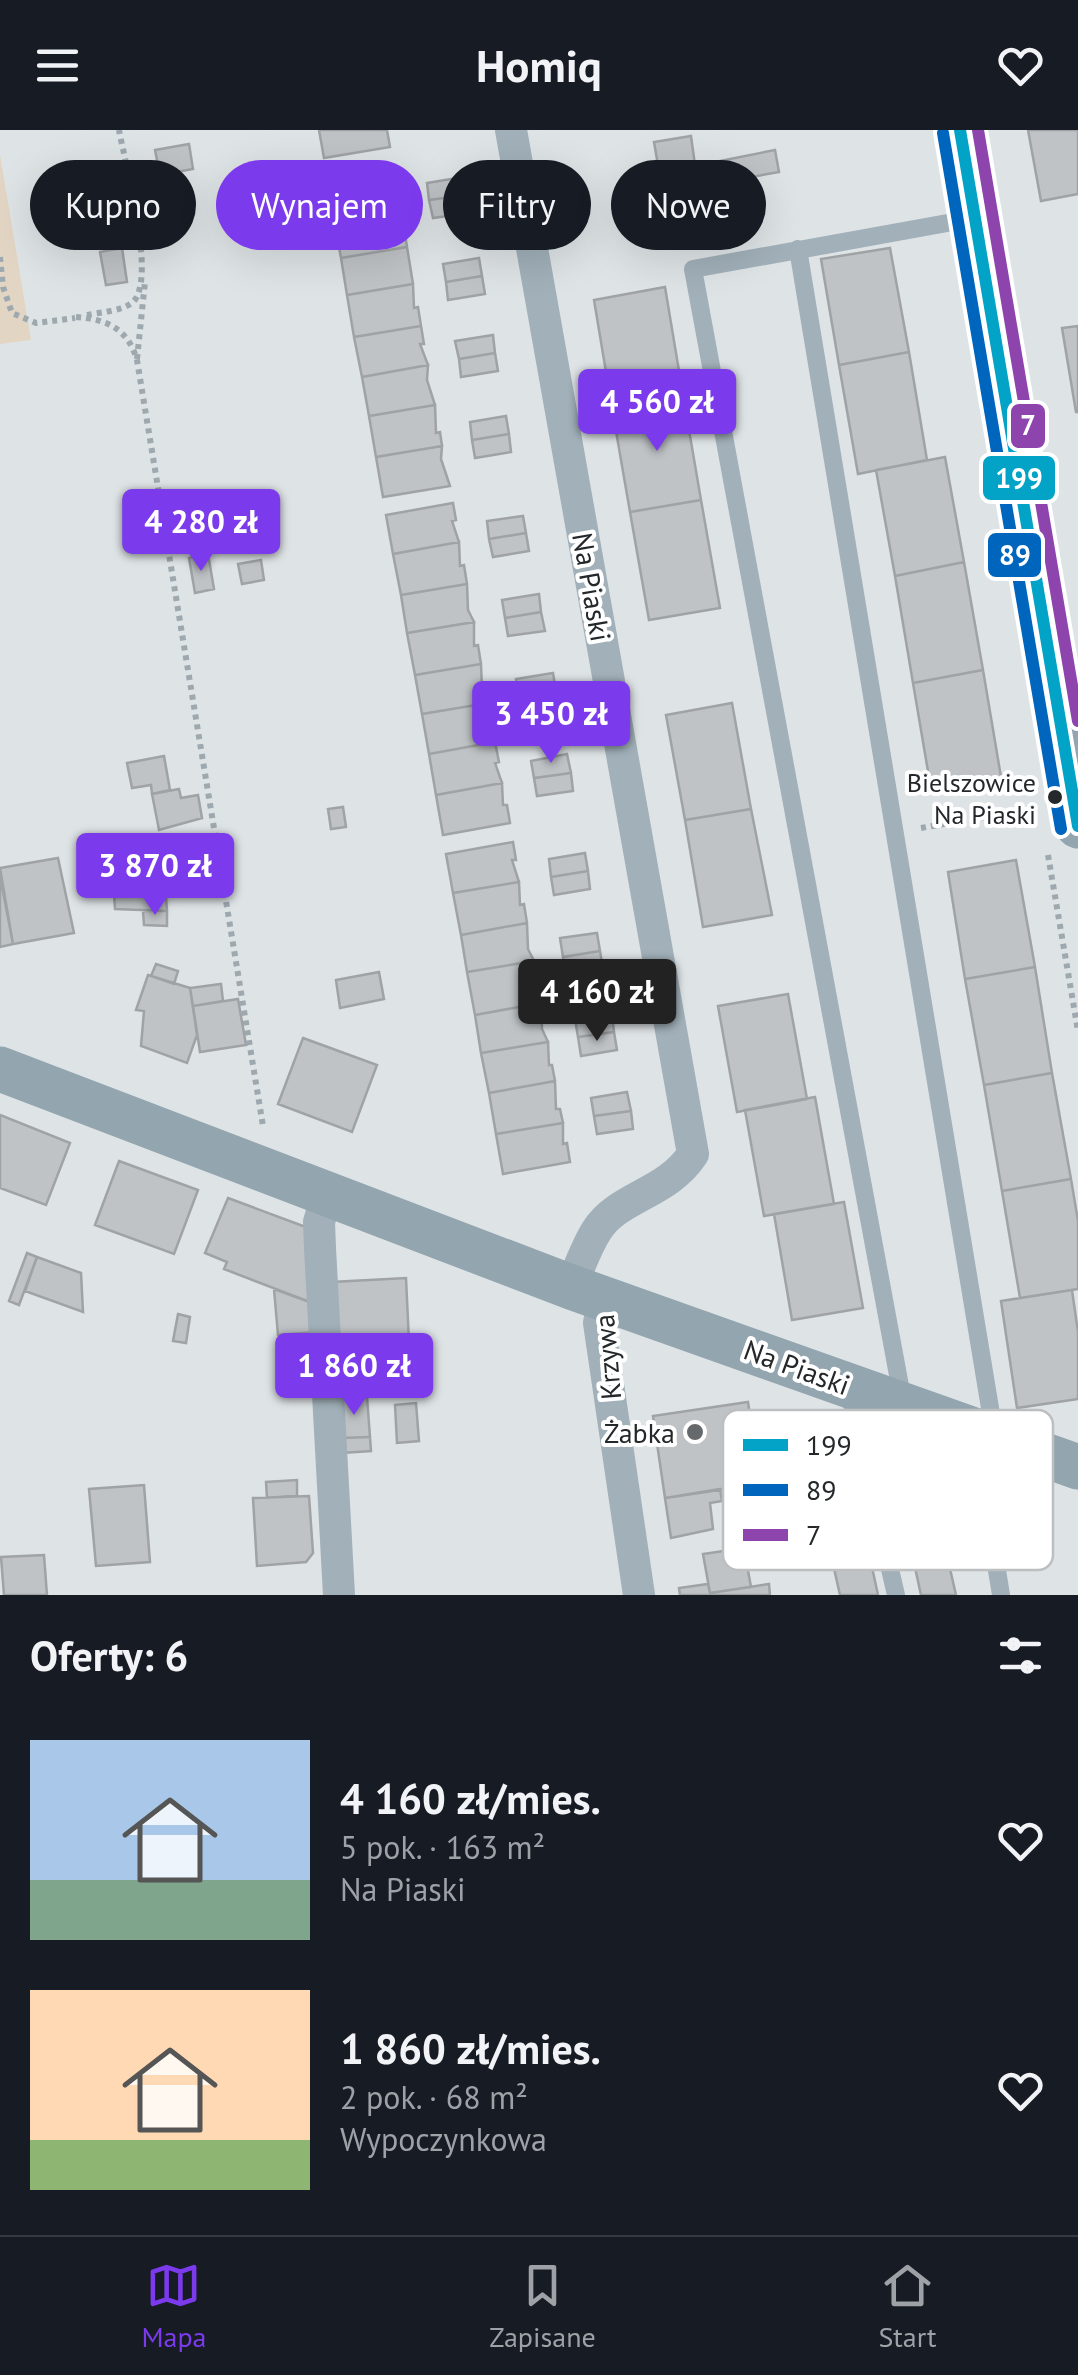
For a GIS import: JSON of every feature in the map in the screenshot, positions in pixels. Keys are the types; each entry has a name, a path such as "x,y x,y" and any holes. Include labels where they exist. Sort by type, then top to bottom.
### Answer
{"street":[{"name":"Na Piaski","path":"511,130 693,1154 678,1177 615,1212 598,1228 588,1292"},
{"path":"960,130 1059,817"},
{"name":"Na Piaski","path":"0,1069 327,1196 918,1410"},
{"path":"327,1196 319,1222 339,1595"},
{"name":"Krzywa","path":"588,1292 599,1324 639,1595"},
{"name":"Na Piaski","path":"1053,1458 1078,1467"}],"lane":[{"path":"904,1405 693,268 975,218"},
{"path":"798,249 895,833 1000,1410"},
{"path":"848,1385 854,1410"},
{"path":"890,1570 896,1595"},
{"path":"997,1570 1001,1595"}],"path":[{"path":"119,130 144,273 146,305 137,360"},
{"path":"0,257 6,301 12,312 36,323 126,306 136,300 144,273"},
{"path":"76,318 111,324 124,332 137,360 185,670 260,1099 264,1141 256,1168"},
{"path":"895,833 1059,817"}],"shaded area":[{"path":"0,155 31,340 0,344"}],"building":[{"path":"319,130 387,130 390,147 324,158"},
{"path":"1028,130 1078,130 1078,194 1041,201"},
{"path":"691,136 694,160 657,160 654,142"},
{"path":"189,144 192,160 157,160 155,150"},
{"path":"775,150 779,172 766,174 766,160 725,160"},
{"path":"443,180 443,198 429,200 427,183"},
{"path":"443,198 443,217 433,218 429,200"},
{"path":"890,248 909,352 839,365 821,259"},
{"path":"122,250 127,282 106,285 100,252"},
{"path":"339,250 389,250 341,258"},
{"path":"407,250 413,284 347,295 341,258"},
{"path":"479,258 482,276 446,282 443,264"},
{"path":"482,276 485,294 448,300 446,282"},
{"path":"413,284 414,308 418,307 421,326 354,337 347,295"},
{"path":"665,287 683,395 612,408 594,300"},
{"path":"421,326 424,344 420,344 428,365 362,377 354,337"},
{"path":"1078,326 1078,412 1076,412 1062,328"},
{"path":"493,335 495,353 459,359 455,341"},
{"path":"909,352 927,460 858,474 839,365"},
{"path":"495,353 498,371 461,377 459,359"},
{"path":"428,365 427,380 435,405 369,416 362,377"},
{"path":"683,395 701,500 630,512 612,408"},
{"path":"435,405 436,433 440,432 442,446 376,457 369,416"},
{"path":"506,416 509,434 472,440 470,422"},
{"path":"509,434 511,452 475,458 472,440"},
{"path":"442,446 441,459 450,486 383,497 376,457"},
{"path":"945,457 964,562 895,576 876,470"},
{"path":"701,500 720,608 649,620 630,512"},
{"path":"453,503 456,520 452,521 459,542 393,554 386,515"},
{"path":"523,516 526,533 489,539 487,521"},
{"path":"526,533 529,551 493,557 489,539"},
{"path":"459,542 460,566 464,565 467,584 401,595 393,554"},
{"path":"208,554 214,589 195,593 189,558"},
{"path":"261,560 264,580 242,584 238,564"},
{"path":"964,562 983,670 913,683 895,576"},
{"path":"467,584 468,610 474,622 407,633 401,595"},
{"path":"539,594 541,612 505,618 502,600"},
{"path":"541,612 545,631 508,636 505,618"},
{"path":"474,622 474,646 478,645 481,664 415,675 407,633"},
{"path":"481,664 482,690 488,703 422,714 415,675"},
{"path":"983,670 1001,777 931,789 913,683"},
{"path":"553,673 556,691 519,697 516,679"},
{"path":"556,691 559,709 522,714 519,697"},
{"path":"488,703 487,717 495,742 429,754 422,714"},
{"path":"732,703 751,809 685,820 666,715"},
{"path":"495,742 499,762 495,763 502,783 436,795 429,754"},
{"path":"567,754 571,773 534,778 531,761"},
{"path":"164,756 170,790 152,794 151,785 132,788 127,763"},
{"path":"571,773 573,791 537,796 534,778"},
{"path":"502,783 503,805 507,805 510,823 443,835 436,795"},
{"path":"179,789 181,798 198,795 202,818 159,830 152,794"},
{"path":"343,807 346,827 331,829 328,809"},
{"path":"751,809 772,915 703,927 685,820"},
{"path":"513,842 516,860 512,860 519,882 453,893 446,854"},
{"path":"111,848 163,852 167,911 115,909"},
{"path":"585,853 588,871 551,877 549,859"},
{"path":"58,858 74,933 13,944 0,868"},
{"path":"1016,860 1035,967 965,979 948,872"},
{"path":"588,871 590,889 554,895 551,877"},
{"path":"0,876 13,944 0,947"},
{"path":"519,882 520,905 524,904 527,923 461,935 453,893"},
{"path":"143,911 167,911 167,926 144,925"},
{"path":"527,923 528,949 534,961 467,972 461,935"},
{"path":"597,933 600,951 563,957 560,938"},
{"path":"600,951 603,969 566,975 563,957"},
{"path":"534,961 534,984 538,984 541,1003 475,1015 467,972"},
{"path":"156,964 178,971 174,984 151,976"},
{"path":"1035,967 1052,1073 984,1085 965,979"},
{"path":"379,972 384,999 340,1008 336,980"},
{"path":"148,975 190,988 197,1035 187,1063 141,1046 144,1011 136,1010"},
{"path":"221,984 223,1001 193,1006 190,988"},
{"path":"788,994 807,1099 737,1112 718,1006"},
{"path":"238,999 246,1045 200,1052 193,1006"},
{"path":"541,1003 542,1029 548,1042 481,1053 475,1015"},
{"path":"612,1014 614,1032 578,1037 575,1019"},
{"path":"614,1032 617,1050 581,1056 578,1037"},
{"path":"303,1038 377,1065 352,1132 278,1104"},
{"path":"548,1042 549,1065 555,1081 489,1093 481,1053"},
{"path":"1052,1073 1071,1179 1002,1191 984,1085"},
{"path":"555,1081 556,1109 560,1109 563,1123 496,1134 489,1093"},
{"path":"627,1092 631,1111 594,1116 591,1098"},
{"path":"815,1097 834,1204 764,1216 745,1110"},
{"path":"631,1111 633,1129 597,1134 594,1116"},
{"path":"0,1115 70,1143 46,1205 0,1188"},
{"path":"563,1123 563,1144 567,1143 570,1162 503,1174 496,1134"},
{"path":"119,1161 198,1190 174,1254 95,1225"},
{"path":"1071,1179 1078,1221 1078,1289 1020,1298 1002,1191"},
{"path":"228,1198 311,1229 315,1304 224,1269 227,1262 205,1253"},
{"path":"844,1202 863,1308 792,1320 774,1214"},
{"path":"27,1253 37,1257 19,1305 9,1301"},
{"path":"37,1257 81,1273 83,1312 25,1291"},
{"path":"406,1278 409,1341 336,1345 332,1282"},
{"path":"274,1289 315,1304 317,1332 278,1335"},
{"path":"1072,1290 1078,1332 1078,1399 1017,1408 1001,1301"},
{"path":"178,1314 190,1317 186,1343 173,1341"},
{"path":"367,1397 370,1437 341,1438 339,1399"},
{"path":"748,1402 749,1410 723,1410 723,1489 665,1498 653,1416"},
{"path":"416,1403 419,1441 397,1443 395,1405"},
{"path":"370,1437 371,1451 342,1453 341,1438"},
{"path":"297,1480 297,1496 267,1498 266,1482"},
{"path":"144,1485 150,1562 96,1566 89,1489"},
{"path":"720,1489 722,1501 710,1503 713,1529 671,1538 665,1498"},
{"path":"309,1496 313,1553 306,1562 257,1566 253,1498"},
{"path":"723,1551 723,1570 748,1570 751,1587 710,1593 703,1554"},
{"path":"44,1555 47,1595 4,1595 1,1557"},
{"path":"834,1570 873,1570 878,1595 840,1595"},
{"path":"916,1570 950,1570 956,1595 921,1595"},
{"path":"708,1584 710,1593 769,1584 770,1595 680,1595 679,1588"}],"transit line":[{"name":"199","path":"960,130 1078,826"},
{"name":"7","path":"978,130 1078,721"},
{"name":"89","path":"943,133 1061,829"}],"place":[{"name":"Bielszowice Na Piaski","path":"1055,797"},
{"name":"Żabka","path":"695,1432"}]}
